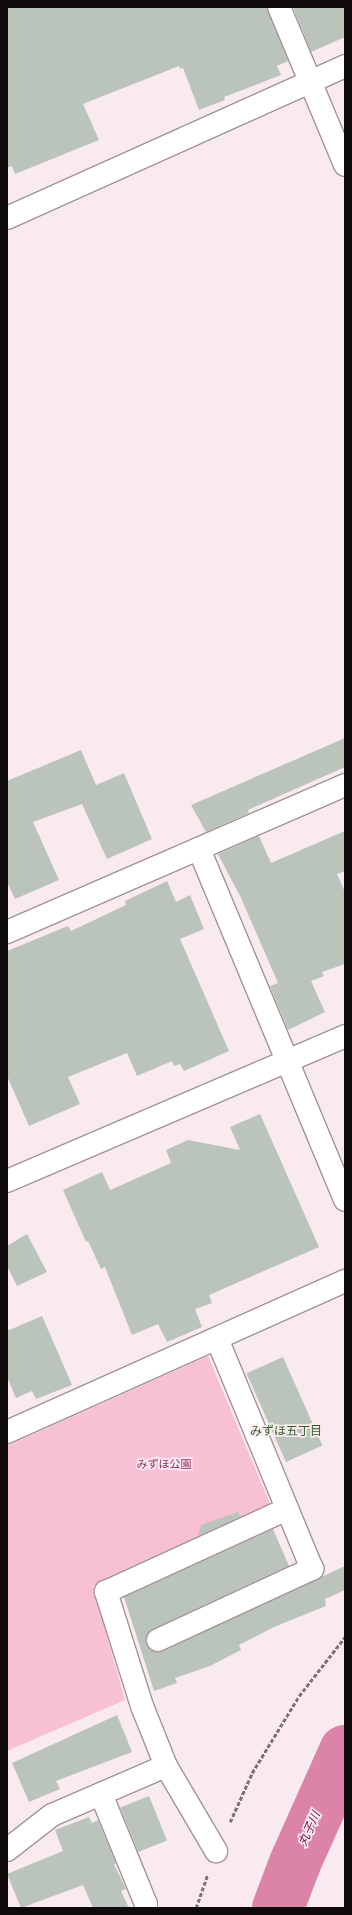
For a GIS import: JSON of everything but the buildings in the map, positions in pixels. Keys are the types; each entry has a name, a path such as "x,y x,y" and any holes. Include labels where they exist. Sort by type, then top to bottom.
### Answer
{"street":[{"path":"279,7 345,165"},
{"path":"7,218 345,66"},
{"path":"7,932 345,785"},
{"path":"199,849 345,1200"},
{"path":"7,1181 345,1036"},
{"path":"7,1432 345,1281"},
{"path":"158,1640 312,1569 217,1338"},
{"path":"216,1851 166,1766 142,1706 106,1592 287,1509"},
{"path":"7,1850 52,1814 166,1766"},
{"path":"101,1794 146,1904 146,1908"}],"path":[{"path":"196,1908 216,1851 252,1773 299,1696 345,1637"}],"green space":[{"name":"みずほ公園","path":"208,1356 271,1506 93,1586 125,1700 7,1751 7,1446"}],"waterway":[{"name":"丸子川","path":"278,1908 295,1863 345,1751"}],"district":[{"name":"みずほ五丁目","path":"286,1432"}]}
